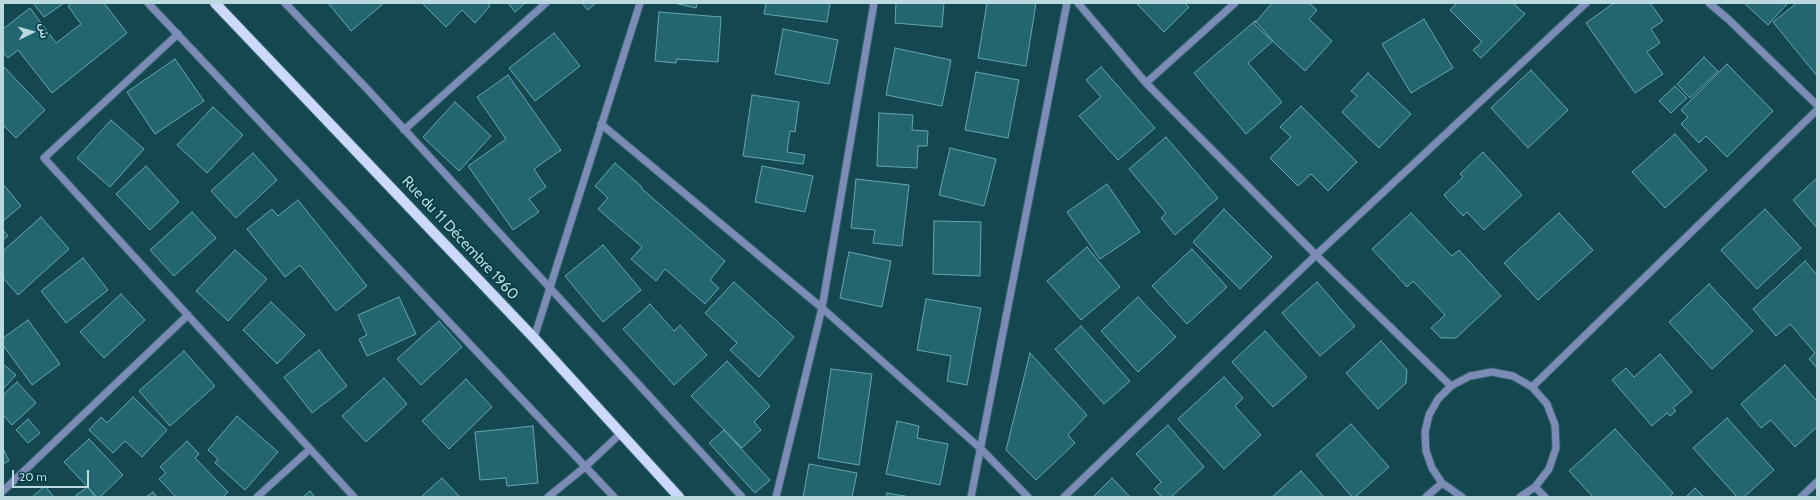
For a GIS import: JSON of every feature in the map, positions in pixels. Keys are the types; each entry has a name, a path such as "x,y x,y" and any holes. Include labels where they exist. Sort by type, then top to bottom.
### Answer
{"main road":[{"name":"Rue du 11 Décembre 1960","path":"215,3 534,338 679,497"}],"street":[{"path":"148,3 614,497"},
{"path":"285,3 742,497"},
{"path":"404,130 546,3"},
{"path":"534,338 640,3"},
{"path":"776,497 822,308 874,3"},
{"path":"971,497 1067,3"},
{"path":"1078,3 1146,83 1316,255 1451,386"},
{"path":"1146,83 1235,3"},
{"path":"1064,497 1316,255 1586,3"},
{"path":"1709,3 1728,19 1817,105"},
{"path":"178,34 44,158 354,497"},
{"path":"1532,387 1817,110"},
{"path":"601,124 822,308 980,448 1028,497"},
{"path":"3,491 188,315"},
{"path":"1462,497 1442,483 1432,468 1426,451 1425,432 1429,415 1438,399 1451,386 1470,376 1492,372 1513,376 1532,387 1547,404 1555,425 1556,448 1549,469 1535,487 1520,497"},
{"path":"548,497 585,467 620,434"},
{"path":"257,497 310,449"},
{"path":"1801,497 1817,482"},
{"path":"1426,497 1442,483"},
{"path":"1535,487 1545,497"}],"building":[{"path":"33,3 64,3 44,17"},
{"path":"72,3 104,3 127,33 52,93 18,50 8,58 3,52 3,29 30,8 56,43 81,24 68,6"},
{"path":"328,3 384,3 351,31"},
{"path":"422,3 487,3 490,6 475,23 462,10 446,27"},
{"path":"508,3 525,3 515,12"},
{"path":"582,3 596,3 588,10"},
{"path":"674,3 697,3 696,8"},
{"path":"766,3 830,3 827,22 764,14"},
{"path":"896,3 944,3 942,27 895,23"},
{"path":"987,3 1036,3 1026,66 978,58"},
{"path":"1136,3 1184,3 1189,7 1164,32"},
{"path":"1272,3 1309,3 1317,10 1309,19 1332,41 1305,71 1254,24"},
{"path":"1457,3 1513,3 1525,14 1481,58 1473,50 1482,42 1450,10"},
{"path":"1614,3 1650,3 1663,21 1651,29 1660,43 1647,52 1663,74 1635,93 1586,23"},
{"path":"1744,3 1788,3 1768,25"},
{"path":"1797,3 1817,3 1817,76 1773,22"},
{"path":"659,12 721,17 718,62 677,59 676,63 655,61"},
{"path":"1424,19 1453,68 1411,93 1382,44"},
{"path":"1255,21 1273,41 1248,63 1282,102 1246,134 1194,73"},
{"path":"783,29 838,40 829,84 775,74"},
{"path":"554,33 580,66 535,101 509,68"},
{"path":"895,48 951,60 942,106 886,95"},
{"path":"1704,57 1718,71 1690,98 1677,84"},
{"path":"175,59 204,101 155,134 127,92"},
{"path":"1727,64 1773,111 1727,157 1706,136 1699,143 1681,124 1688,117 1681,110"},
{"path":"3,66 45,110 16,138 3,125"},
{"path":"1101,67 1155,128 1118,160 1079,116 1101,97 1086,80"},
{"path":"1531,70 1568,110 1528,148 1491,108"},
{"path":"976,72 1019,80 1008,138 965,130"},
{"path":"1368,73 1411,114 1379,148 1342,112 1357,96 1351,91"},
{"path":"508,75 561,150 534,169 546,187 529,199 539,212 513,230 468,166 506,139 477,97"},
{"path":"1675,86 1687,98 1671,113 1659,101"},
{"path":"752,95 799,102 795,132 790,131 787,152 805,155 803,164 743,156"},
{"path":"455,102 491,136 459,171 423,137"},
{"path":"1301,106 1357,162 1328,191 1311,174 1298,186 1270,158 1291,137 1280,127"},
{"path":"213,107 243,135 207,173 177,145"},
{"path":"879,113 913,115 912,130 928,131 927,146 918,146 917,168 877,166"},
{"path":"111,120 144,149 110,187 77,158"},
{"path":"1675,134 1707,170 1665,208 1632,172"},
{"path":"1166,137 1218,198 1175,235 1161,218 1166,213 1129,169"},
{"path":"950,148 996,159 984,206 939,195"},
{"path":"1483,152 1522,195 1484,230 1467,212 1463,216 1444,195 1463,177 1460,174"},
{"path":"253,153 277,180 236,218 211,191"},
{"path":"615,163 642,187 641,188 725,261 710,280 719,288 705,304 665,269 656,281 631,259 642,247 598,209 608,198 595,186"},
{"path":"146,166 179,202 150,230 116,194"},
{"path":"762,166 813,176 805,212 755,202"},
{"path":"1817,178 1817,228 1793,200"},
{"path":"856,179 909,185 902,246 873,243 875,230 851,228"},
{"path":"3,184 21,206 3,221"},
{"path":"1107,184 1140,232 1100,259 1067,212"},
{"path":"298,200 367,286 336,311 300,265 285,277 247,229 272,209 278,216"},
{"path":"1224,209 1272,257 1240,289 1193,242"},
{"path":"1765,209 1801,248 1757,289 1721,250"},
{"path":"192,212 216,238 174,276 150,250"},
{"path":"1411,213 1452,256 1459,250 1501,296 1456,338 1441,338 1431,328 1445,315 1413,281 1407,287 1372,249"},
{"path":"1559,213 1593,250 1538,300 1504,263"},
{"path":"41,217 69,249 18,295 3,278 3,251"},
{"path":"934,221 981,222 980,276 933,274"},
{"path":"3,230 8,236 3,240"},
{"path":"603,245 641,290 603,322 565,276"},
{"path":"1087,247 1120,287 1081,320 1047,281"},
{"path":"1192,249 1227,287 1187,324 1152,286"},
{"path":"235,250 267,279 228,321 196,291"},
{"path":"849,252 891,261 882,307 840,298"},
{"path":"83,258 108,290 66,323 41,291"},
{"path":"1805,261 1817,275 1817,368 1809,359 1815,353 1790,324 1776,336 1753,309"},
{"path":"734,282 794,337 759,377 730,350 737,343 705,313"},
{"path":"1317,282 1355,326 1320,356 1282,313"},
{"path":"1709,284 1753,331 1712,369 1669,322"},
{"path":"121,294 145,320 104,358 80,332"},
{"path":"399,297 416,334 367,356 359,339 367,335 358,315"},
{"path":"1138,297 1176,337 1138,372 1101,331"},
{"path":"926,299 981,308 967,385 947,381 951,356 917,350"},
{"path":"271,302 305,335 277,364 243,330"},
{"path":"650,304 674,331 680,325 707,355 674,385 623,329"},
{"path":"28,320 60,364 32,385 3,345 3,338"},
{"path":"439,321 462,347 421,385 397,359"},
{"path":"1081,326 1130,381 1104,404 1055,349"},
{"path":"1265,331 1307,377 1273,407 1232,362"},
{"path":"1381,341 1407,370 1406,383 1378,409 1346,373"},
{"path":"319,350 347,386 312,413 284,377"},
{"path":"184,351 215,386 170,426 139,391"},
{"path":"1030,353 1087,415 1068,435 1075,443 1036,480 1006,450"},
{"path":"1660,354 1692,392 1673,408 1676,411 1670,416 1667,413 1652,426 1612,380 1626,368 1634,377"},
{"path":"727,361 770,406 754,422 761,430 742,448 691,396"},
{"path":"3,364 16,375 3,389"},
{"path":"1785,365 1817,401 1817,427 1795,447 1771,420 1761,428 1741,404"},
{"path":"831,369 872,374 859,465 818,458"},
{"path":"1224,377 1243,398 1235,406 1261,435 1224,469 1178,419"},
{"path":"384,378 407,404 366,442 342,416"},
{"path":"466,379 492,407 449,449 422,421"},
{"path":"17,382 36,403 12,425 3,415 3,395"},
{"path":"133,397 167,430 142,457 125,441 113,453 89,430 101,417 107,423"},
{"path":"237,416 278,452 245,490 215,463 218,459 208,450"},
{"path":"1727,418 1774,470 1744,497 1737,497 1693,448"},
{"path":"28,419 40,433 28,443 16,430"},
{"path":"897,421 919,426 917,438 948,444 940,485 886,474"},
{"path":"1351,424 1389,467 1355,497 1352,497 1316,455"},
{"path":"1168,425 1204,467 1171,497 1162,497 1154,489 1161,482 1136,454"},
{"path":"533,426 538,483 507,486 506,478 480,480 475,432"},
{"path":"1615,429 1673,493 1669,497 1593,497 1569,471"},
{"path":"724,430 770,480 755,493 709,443"},
{"path":"89,439 123,475 100,497 97,497 64,462"},
{"path":"187,441 199,454 195,458 228,492 223,497 176,497 159,479 166,473 160,467"},
{"path":"3,448 9,461 3,464"},
{"path":"809,464 857,473 852,497 803,497"},
{"path":"1301,471 1324,497 1272,497"},
{"path":"442,478 460,497 421,497"},
{"path":"1112,478 1130,497 1093,497"},
{"path":"45,486 54,497 32,497"},
{"path":"88,487 95,497 77,497 76,495"},
{"path":"1695,488 1704,497 1686,497"},
{"path":"310,491 315,497 303,497"},
{"path":"153,492 157,497 146,497"},
{"path":"887,493 910,497 886,497"}]}
